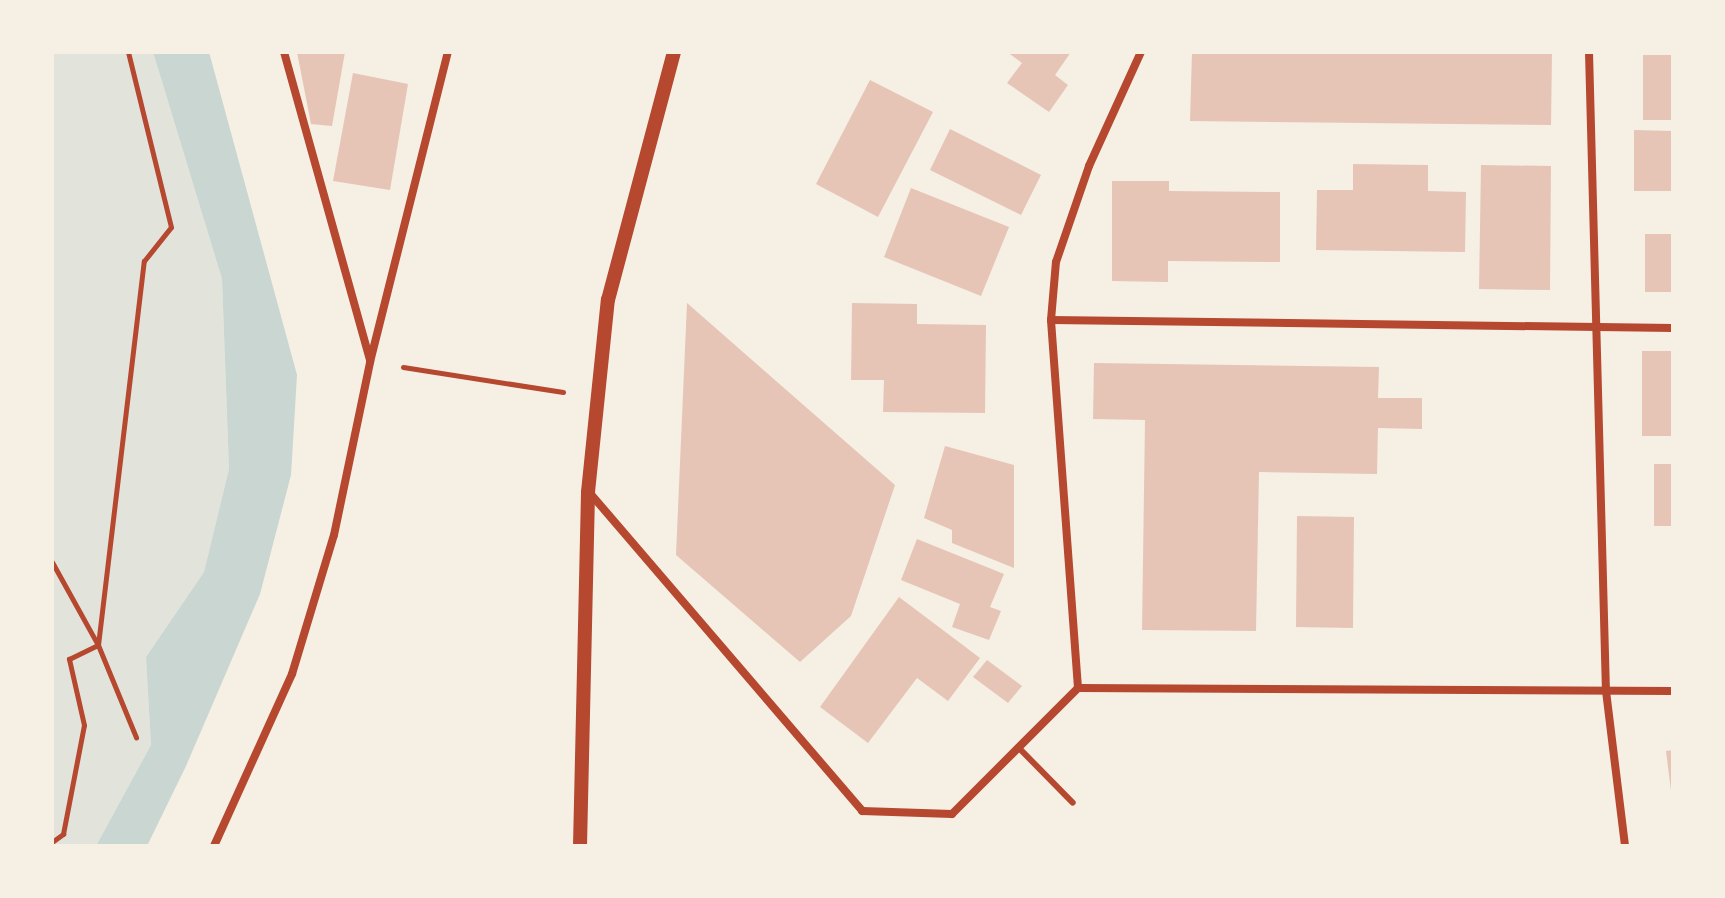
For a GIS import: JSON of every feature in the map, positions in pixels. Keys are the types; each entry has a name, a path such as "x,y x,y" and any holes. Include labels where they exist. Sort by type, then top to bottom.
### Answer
{"street":[{"path":"284,52 370,362"},
{"path":"214,846 292,674 334,535 370,362 448,52"},
{"path":"580,846 588,492 608,300 674,52"},
{"path":"1078,688 1051,320 1056,262 1089,166 1141,52"},
{"path":"1589,52 1606,691 1625,846"},
{"path":"1051,320 1673,328"},
{"path":"588,492 862,811 952,814 1078,688 1673,691"}],"lane":[{"path":"1018,747 1073,803"}],"path":[{"path":"98,645 144,261 171,227 128,52"},
{"path":"370,362 598,398"},
{"path":"52,562 98,645 136,737"},
{"path":"52,842 63,834 84,725 69,659 98,645"}],"shaded area":[{"path":"52,52 153,52 222,279 229,469 204,572 146,657 151,745 96,846 52,846"},
{"path":"153,52 209,52 297,375 291,475 260,594 186,766 147,846 96,846 151,745 146,657 204,572 229,469 222,279"}],"building":[{"path":"297,52 345,52 332,126 311,124"},
{"path":"1007,52 1071,52 1055,75 1068,85 1049,112 1007,83 1022,63"},
{"path":"1192,52 1552,52 1551,125 1190,121"},
{"path":"1643,55 1673,55 1673,120 1643,120"},
{"path":"353,73 408,84 390,190 333,181"},
{"path":"870,80 933,112 878,217 816,184"},
{"path":"950,129 1041,175 1021,215 930,170"},
{"path":"1634,130 1673,131 1673,191 1634,191"},
{"path":"1353,164 1428,165 1428,191 1466,192 1465,252 1316,250 1317,190 1353,190"},
{"path":"1481,165 1551,166 1550,290 1479,289"},
{"path":"1112,181 1169,181 1169,191 1280,192 1280,262 1168,261 1168,282 1112,281"},
{"path":"911,188 1009,227 981,296 884,257"},
{"path":"1645,234 1673,234 1673,292 1645,292"},
{"path":"687,303 895,485 851,616 800,662 676,555"},
{"path":"852,303 917,304 917,324 986,325 985,413 883,412 884,380 851,380"},
{"path":"1642,351 1673,351 1673,436 1642,436"},
{"path":"1094,363 1379,367 1378,398 1422,398 1422,429 1378,428 1377,474 1259,472 1256,631 1142,630 1145,420 1093,419"},
{"path":"945,446 1014,465 1014,568 952,543 952,530 924,518"},
{"path":"1654,464 1673,464 1673,526 1654,526"},
{"path":"1297,516 1354,517 1353,628 1296,627"},
{"path":"917,539 1004,574 990,607 1001,611 989,640 952,627 960,604 901,580"},
{"path":"899,597 980,658 948,701 917,678 868,743 820,707"},
{"path":"987,660 1022,686 1008,703 973,677"},
{"path":"1673,750 1673,791 1671,791 1666,751"}]}
